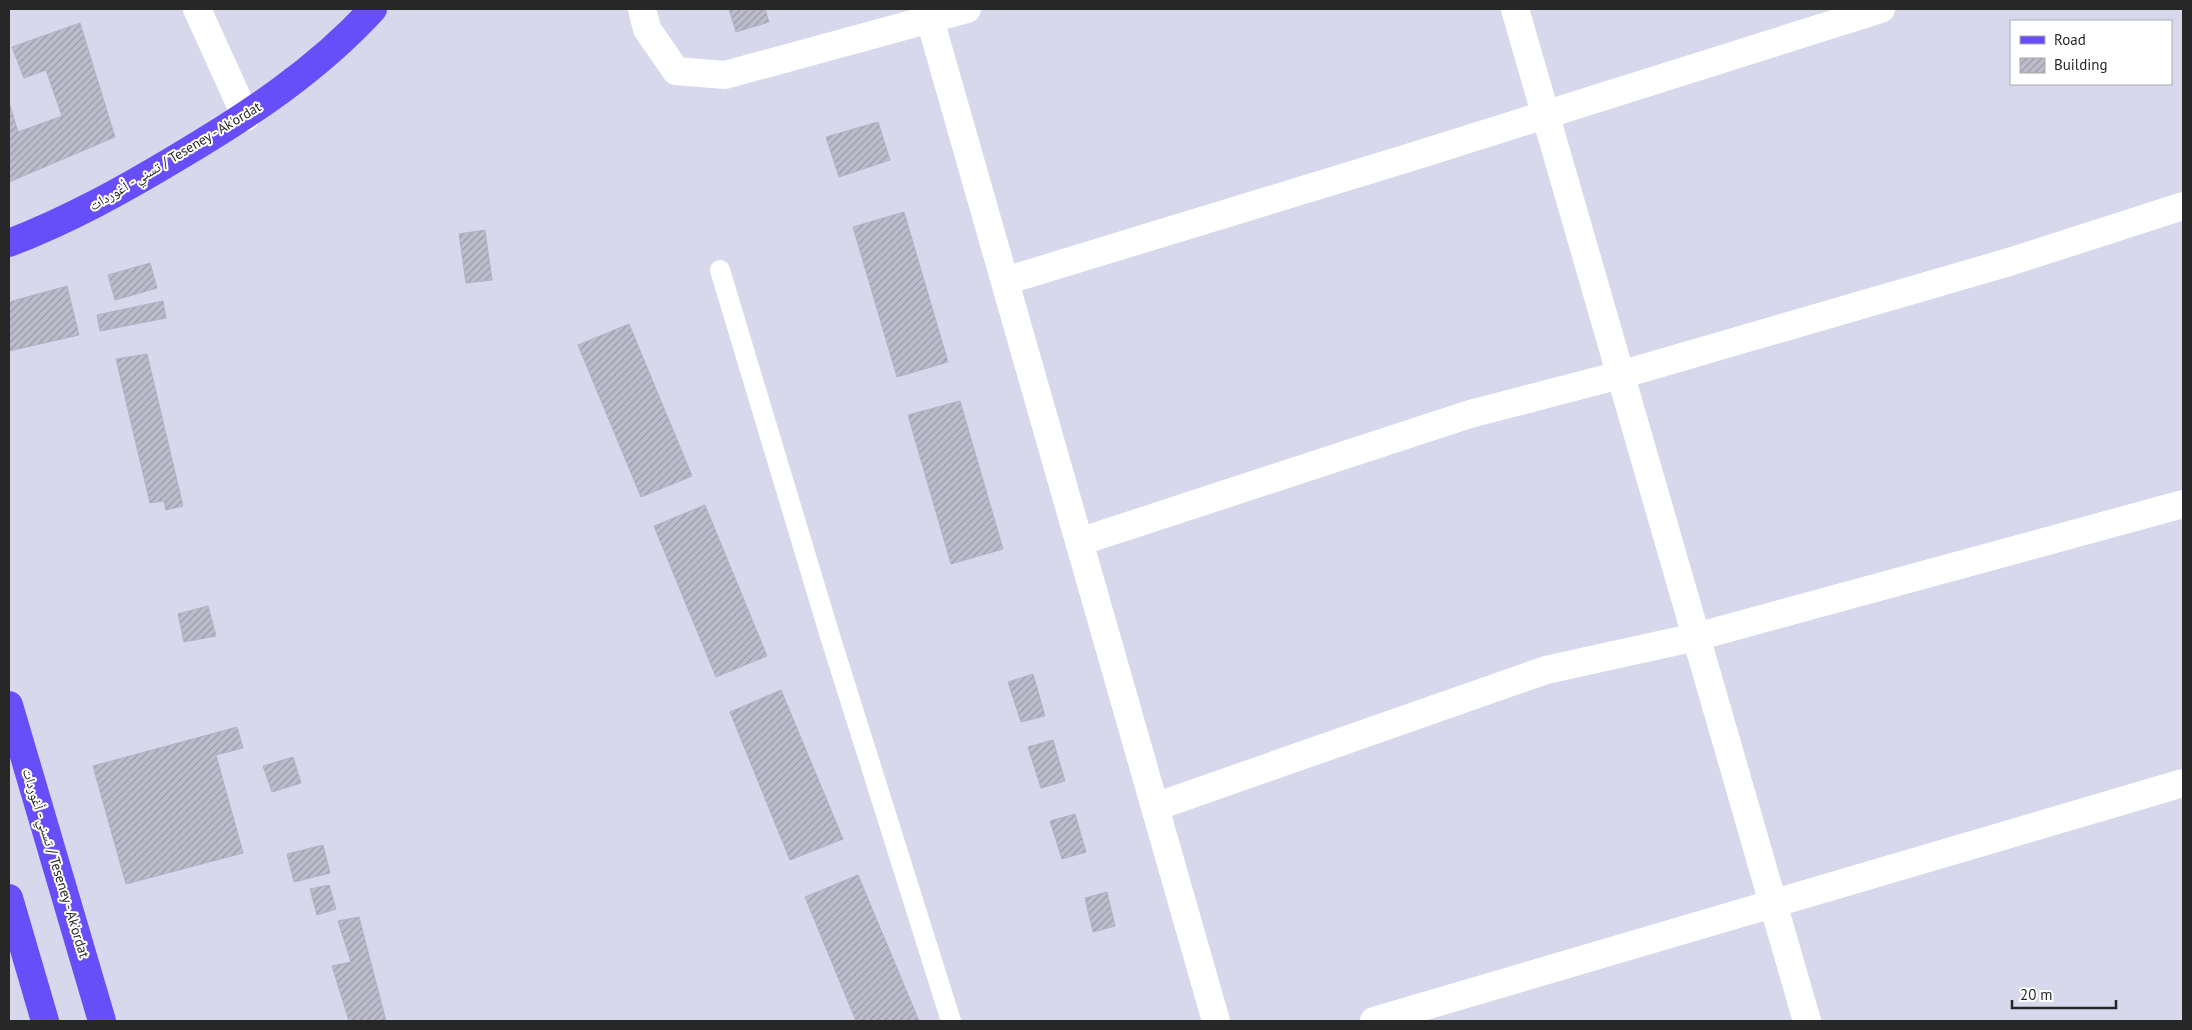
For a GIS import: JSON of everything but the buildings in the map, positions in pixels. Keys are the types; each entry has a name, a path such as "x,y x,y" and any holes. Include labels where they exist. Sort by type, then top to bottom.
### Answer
{"main road":[{"name":"تسني - أغوردات / Teseney - Ak'ordat","path":"9,243 57,224 110,198 246,117 297,80 374,9"},
{"name":"تسني - أغوردات / Teseney - Ak'ordat","path":"9,705 102,1021"},
{"path":"9,898 15,942 45,1021"}],"street":[{"path":"198,9 246,117"},
{"path":"642,9 647,29 676,71 725,75 929,14 967,9"},
{"path":"1515,9 1807,1021"},
{"path":"1004,281 1546,115 1881,9"},
{"path":"929,14 1216,1021"},
{"path":"1079,542 1470,414 1620,375 2009,262 2183,206"},
{"path":"1155,807 1546,670 1696,637 2183,504"},
{"path":"1374,1021 1634,944 1774,905 2183,783"}],"lane":[{"path":"720,270 833,645 952,1021"}]}
